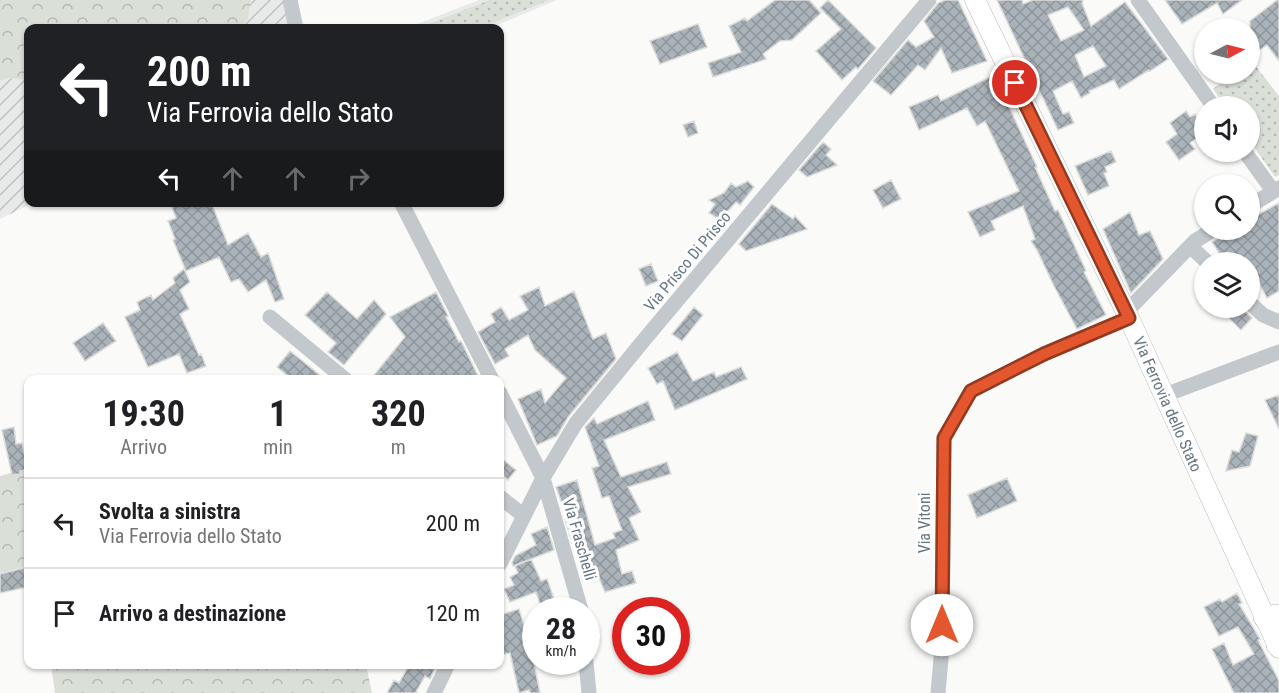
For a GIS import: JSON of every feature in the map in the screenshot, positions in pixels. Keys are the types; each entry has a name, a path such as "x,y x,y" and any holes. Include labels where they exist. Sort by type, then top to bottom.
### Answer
{"main road":[{"name":"Via Ferrovia dello Stato","path":"975,0 1271,616 1278,646"}],"street":[{"path":"290,0 295,24"},
{"name":"Via Prisco Di Prisco","path":"504,556 543,478 576,423 929,0"},
{"path":"1138,0 1206,96"},
{"path":"1253,162 1276,190 1260,200"},
{"path":"404,207 489,375"},
{"path":"1127,315 1190,246 1199,240"},
{"path":"1190,246 1196,252"},
{"path":"1260,312 1279,322"},
{"name":"Via Vitoni","path":"938,693 942,648 944,438 971,391 1127,315"},
{"path":"270,317 340,375"},
{"path":"1165,395 1279,352"},
{"name":"Via Fraschelli","path":"504,401 543,478 577,597"},
{"path":"504,500 524,516"},
{"path":"434,693 446,669"},
{"path":"587,675 589,693"}],"shaded area":[{"path":"251,0 285,0 288,24 244,24 248,19"},
{"path":"479,0 557,0 500,24 417,24"},
{"path":"8,78 24,80 25,207 0,219 0,81"}],"green space":[{"path":"0,0 251,0 248,19 244,24 24,24 24,80 8,78 0,81"},
{"path":"490,0 549,0 490,24 428,24"},
{"path":"1260,72 1279,96 1279,175 1275,177 1260,155 1260,96 1218,96 1213,89 1220,84 1260,84"},
{"path":"24,469 24,567 0,573 0,476"},
{"path":"52,669 367,669 372,693 55,693"}],"building":[{"path":"775,0 809,0 821,13 792,40 780,41 763,54 766,59 713,77 708,63 741,52 729,26 745,18 747,21"},
{"path":"828,0 876,48 858,69 856,67 842,80 816,51 841,29 820,8"},
{"path":"945,0 958,0 987,61 952,73 941,48 925,70 918,65 891,95 873,81 908,40 916,47 934,37 924,21 938,3"},
{"path":"997,0 1022,0 1023,4 1033,0 1083,0 1082,3 1091,26 1125,2 1168,59 1119,89 1114,80 1089,91 1090,93 1081,98 1072,81 1053,91 1063,114 1069,112 1074,123 1058,130","holes":["1068,7 1084,30 1061,41 1048,15","1093,46 1106,66 1084,77 1075,55"]},
{"path":"1165,0 1242,0 1223,14 1217,3 1182,24"},
{"path":"1279,0 1279,61 1267,45 1260,50 1260,18 1254,18"},
{"path":"698,24 707,47 660,64 650,41"},
{"path":"994,75 1055,211 1058,210 1086,271 1084,272 1106,315 1077,329 1031,241 1035,239 1023,206 991,221 995,230 980,237 968,212 1019,191 985,121 977,126 967,108 919,130 909,107 938,95 941,101"},
{"path":"1186,111 1190,117 1194,115 1194,140 1190,143 1194,150 1179,160 1166,142 1177,134 1170,123"},
{"path":"694,121 698,133 688,137 683,125"},
{"path":"823,142 831,149 826,155 837,165 807,177 799,170"},
{"path":"1111,151 1116,162 1105,167 1107,172 1104,173 1109,186 1088,195 1075,166"},
{"path":"891,180 901,199 883,208 873,190"},
{"path":"748,181 754,187 740,205 736,202 727,212 724,210 719,219 709,213 715,204 709,200 724,193 731,183 736,187"},
{"path":"1279,203 1279,291 1267,298 1260,285 1260,252 1218,252 1212,242 1215,240 1260,240 1260,213"},
{"path":"772,204 793,219 795,216 807,229 746,251 739,244"},
{"path":"172,207 213,207 228,245 248,233 261,257 268,253 284,299 275,302 266,280 248,292 239,279 231,282 219,257 186,271 168,221 176,218"},
{"path":"1130,212 1139,235 1150,231 1163,259 1131,293 1103,229"},
{"path":"651,264 658,281 646,286 639,269"},
{"path":"184,269 190,282 180,290 189,309 180,314 206,366 187,373 179,354 148,367 125,317 140,310 137,302 151,295 153,300 175,283 173,278"},
{"path":"539,287 545,306 574,291 593,339 606,333 616,359 568,417 557,436 537,445 518,399 541,389 545,403 566,378 535,350 528,335 505,349 509,356 495,364 478,332 495,322 491,314 501,307 509,320 528,310 520,296"},
{"path":"327,292 357,319 374,300 386,314 344,365 328,352 336,343 305,315"},
{"path":"436,292 448,316 446,317 478,375 374,375 405,337 390,317"},
{"path":"694,307 703,315 682,341 672,334"},
{"path":"1229,318 1252,318 1241,330"},
{"path":"103,323 116,341 85,361 73,343"},
{"path":"290,351 320,375 287,375 277,367"},
{"path":"677,352 693,381 714,372 716,377 741,367 747,379 675,410 663,381 657,384 648,368"},
{"path":"1279,395 1279,429 1265,400"},
{"path":"648,401 655,420 604,440 621,477 667,462 671,474 628,487 641,512 629,518 639,540 616,550 622,574 632,571 636,583 605,592 598,576 583,581 575,541 572,543 565,519 567,518 556,487 577,480 595,545 615,538 613,533 622,530 609,496 602,498 592,468 599,466 585,427 594,418 597,424"},
{"path":"14,427 16,444 22,443 24,470 20,471 20,474 12,475 2,430"},
{"path":"1246,433 1258,436 1250,466 1226,471 1232,450 1239,452"},
{"path":"504,460 516,470 508,480 504,476"},
{"path":"1007,478 1017,501 977,518 968,495"},
{"path":"547,527 554,550 513,566 515,556 536,545 531,534"},
{"path":"531,559 541,581 547,579 553,597 538,597 536,592 510,602 504,589 514,585 510,577 518,573 515,566"},
{"path":"24,568 24,588 0,593 0,574"},
{"path":"1237,593 1242,603 1239,604 1260,639 1258,640 1279,681 1279,693 1234,693 1212,649 1224,643 1233,665 1254,654 1238,627 1219,636 1204,607 1220,599 1222,602"},
{"path":"519,609 522,619 522,675 536,675 540,693 530,693 529,690 519,693 510,653 504,654 504,614"},
{"path":"407,669 435,669 430,679 425,676 416,692 418,693 387,693 394,680 399,683"}],"route":[{"path":"942,625 944,438 971,391 1044,354 1129,318 1015,83"}]}
